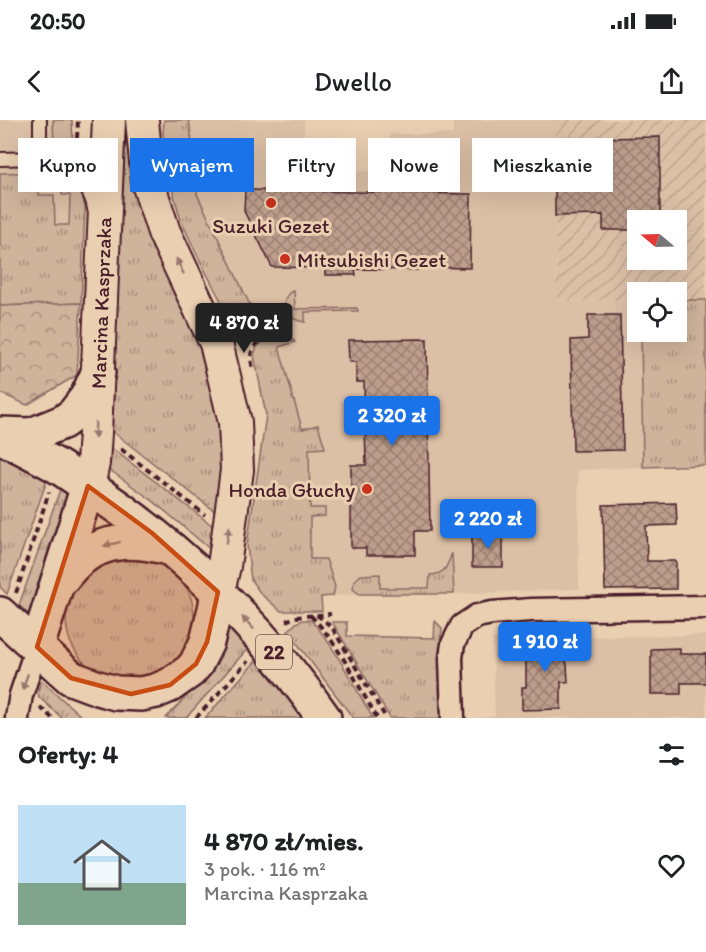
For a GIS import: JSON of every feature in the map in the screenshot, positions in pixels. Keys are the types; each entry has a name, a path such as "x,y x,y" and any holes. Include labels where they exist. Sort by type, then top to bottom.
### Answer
{"main road":[{"path":"96,138 107,120"},
{"name":"Marcina Kasprzaka","path":"88,486 93,464 98,373 107,120"},
{"path":"142,120 148,183 164,232 216,343 236,423 237,470 224,566 207,642 190,671 146,718"},
{"path":"100,192 104,216"},
{"path":"0,435 31,435 63,422 74,414 87,397 98,373"},
{"name":"22","path":"0,435 58,466 88,486 135,519 169,548 218,592 265,641 324,718"},
{"path":"37,647 88,486"},
{"path":"56,586 76,562 105,546 138,541 169,548"},
{"path":"0,614 114,718"},
{"path":"71,678 116,693 141,694 170,685 190,671"}],"street":[{"path":"453,718 453,645 462,626 477,616 531,610 706,607"},
{"path":"17,718 21,695 37,647"}],"lane":[{"path":"40,120 46,138"},
{"path":"0,159 18,159"}],"path":[{"path":"0,614 14,600 58,466"},
{"path":"286,621 295,617 332,614"},
{"path":"316,615 333,629 386,718"},
{"path":"311,616 331,640 377,718"}],"highlighted area":[{"path":"88,486 152,533 218,592 207,642 196,664 170,685 131,694 71,678 37,647"}],"shaded area":[{"path":"0,120 53,120 53,138 18,138 18,173 0,173"},
{"path":"185,120 304,120 304,138 266,138 266,192 356,192 356,171 368,171 368,192 460,192 460,138 390,138 390,134 453,134 453,120 554,120 554,138 472,138 472,192 555,192 557,301 627,300 627,342 641,342 643,467 578,470 579,589 454,594 359,594 321,597 299,594 266,340 260,334 250,305 197,192 254,192 254,138 188,138"},
{"path":"554,120 706,120 706,300 687,300 687,282 627,282 627,300 557,301 555,192 613,192 613,138 554,138"},
{"path":"36,192 62,192 62,194 70,195 69,225 54,225"},
{"path":"706,635 706,718 480,718 495,716 493,638"}],"green space":[{"path":"53,120 72,120 73,138 54,138"},
{"path":"121,120 131,120 137,138 130,138 130,192 155,192 214,371 224,466 217,513 108,428"},
{"path":"164,120 189,120 191,138 164,138"},
{"path":"0,173 18,173 18,192 54,195 55,225 69,225 70,195 62,195 62,192 82,192 85,208 81,303 0,306"},
{"path":"173,192 197,192 250,305 241,311 222,303 181,220"},
{"path":"294,290 295,309 357,308 358,311 305,312 305,322 297,320 287,313 284,305 286,298"},
{"path":"687,300 706,300 706,465 643,467 641,342 687,342"},
{"path":"81,303 77,375 27,405 0,393 0,306"},
{"path":"268,331 283,333 295,342 279,347 302,429 318,425 325,448 309,449 310,508 325,508 325,516 310,517 310,559 326,559 335,587 333,596 321,597 322,611 281,611 261,594 251,580 247,545 266,415 254,355 257,346 262,343 260,334"},
{"path":"108,448 114,450 213,526 211,550 153,501 107,468"},
{"path":"0,452 45,478 46,483 7,594 0,587"},
{"path":"61,487 69,492 31,614 28,614 19,605"},
{"path":"452,553 454,594 359,594 353,589 354,581 361,575 380,574 380,588 429,588 430,575 443,571"},
{"path":"130,554 154,559 175,573 189,594 194,618 189,642 175,663 154,677 130,682 106,677 85,663 71,642 66,618 71,594 85,573 106,559"},
{"path":"303,620 311,620 329,643 373,718 353,718 288,631"},
{"path":"435,621 442,628 440,648 443,718 390,718 332,622 347,622 347,636 434,638"},
{"path":"227,624 250,646 186,718 166,718 208,673"},
{"path":"260,659 308,718 205,718 256,661"},
{"path":"41,681 83,718 62,718 39,697"}],"building":[{"path":"660,137 660,210 627,210 627,230 603,230 603,215 555,216 555,192 613,192 613,138 603,138"},
{"path":"254,190 471,194 470,268 355,269 356,275 325,275 325,268 272,267 244,211 245,192 254,192"},
{"path":"588,315 620,315 623,450 573,451 571,340 588,339"},
{"path":"427,339 430,531 415,531 415,555 366,555 366,548 351,548 351,465 366,465 364,382 356,382 356,362 349,362 348,340"},
{"path":"676,503 677,525 646,526 647,561 676,561 676,589 605,590 603,505"},
{"path":"472,534 503,534 503,567 472,567"},
{"path":"565,637 568,682 561,682 561,709 522,710 522,687 526,687 526,638"},
{"path":"680,648 680,654 706,654 706,683 681,683 681,694 651,694 651,649"}],"place":[{"name":"Suzuki Gezet","path":"271,203"},
{"name":"Mitsubishi Gezet","path":"285,259"},
{"name":"Honda Głuchy","path":"367,489"}]}
